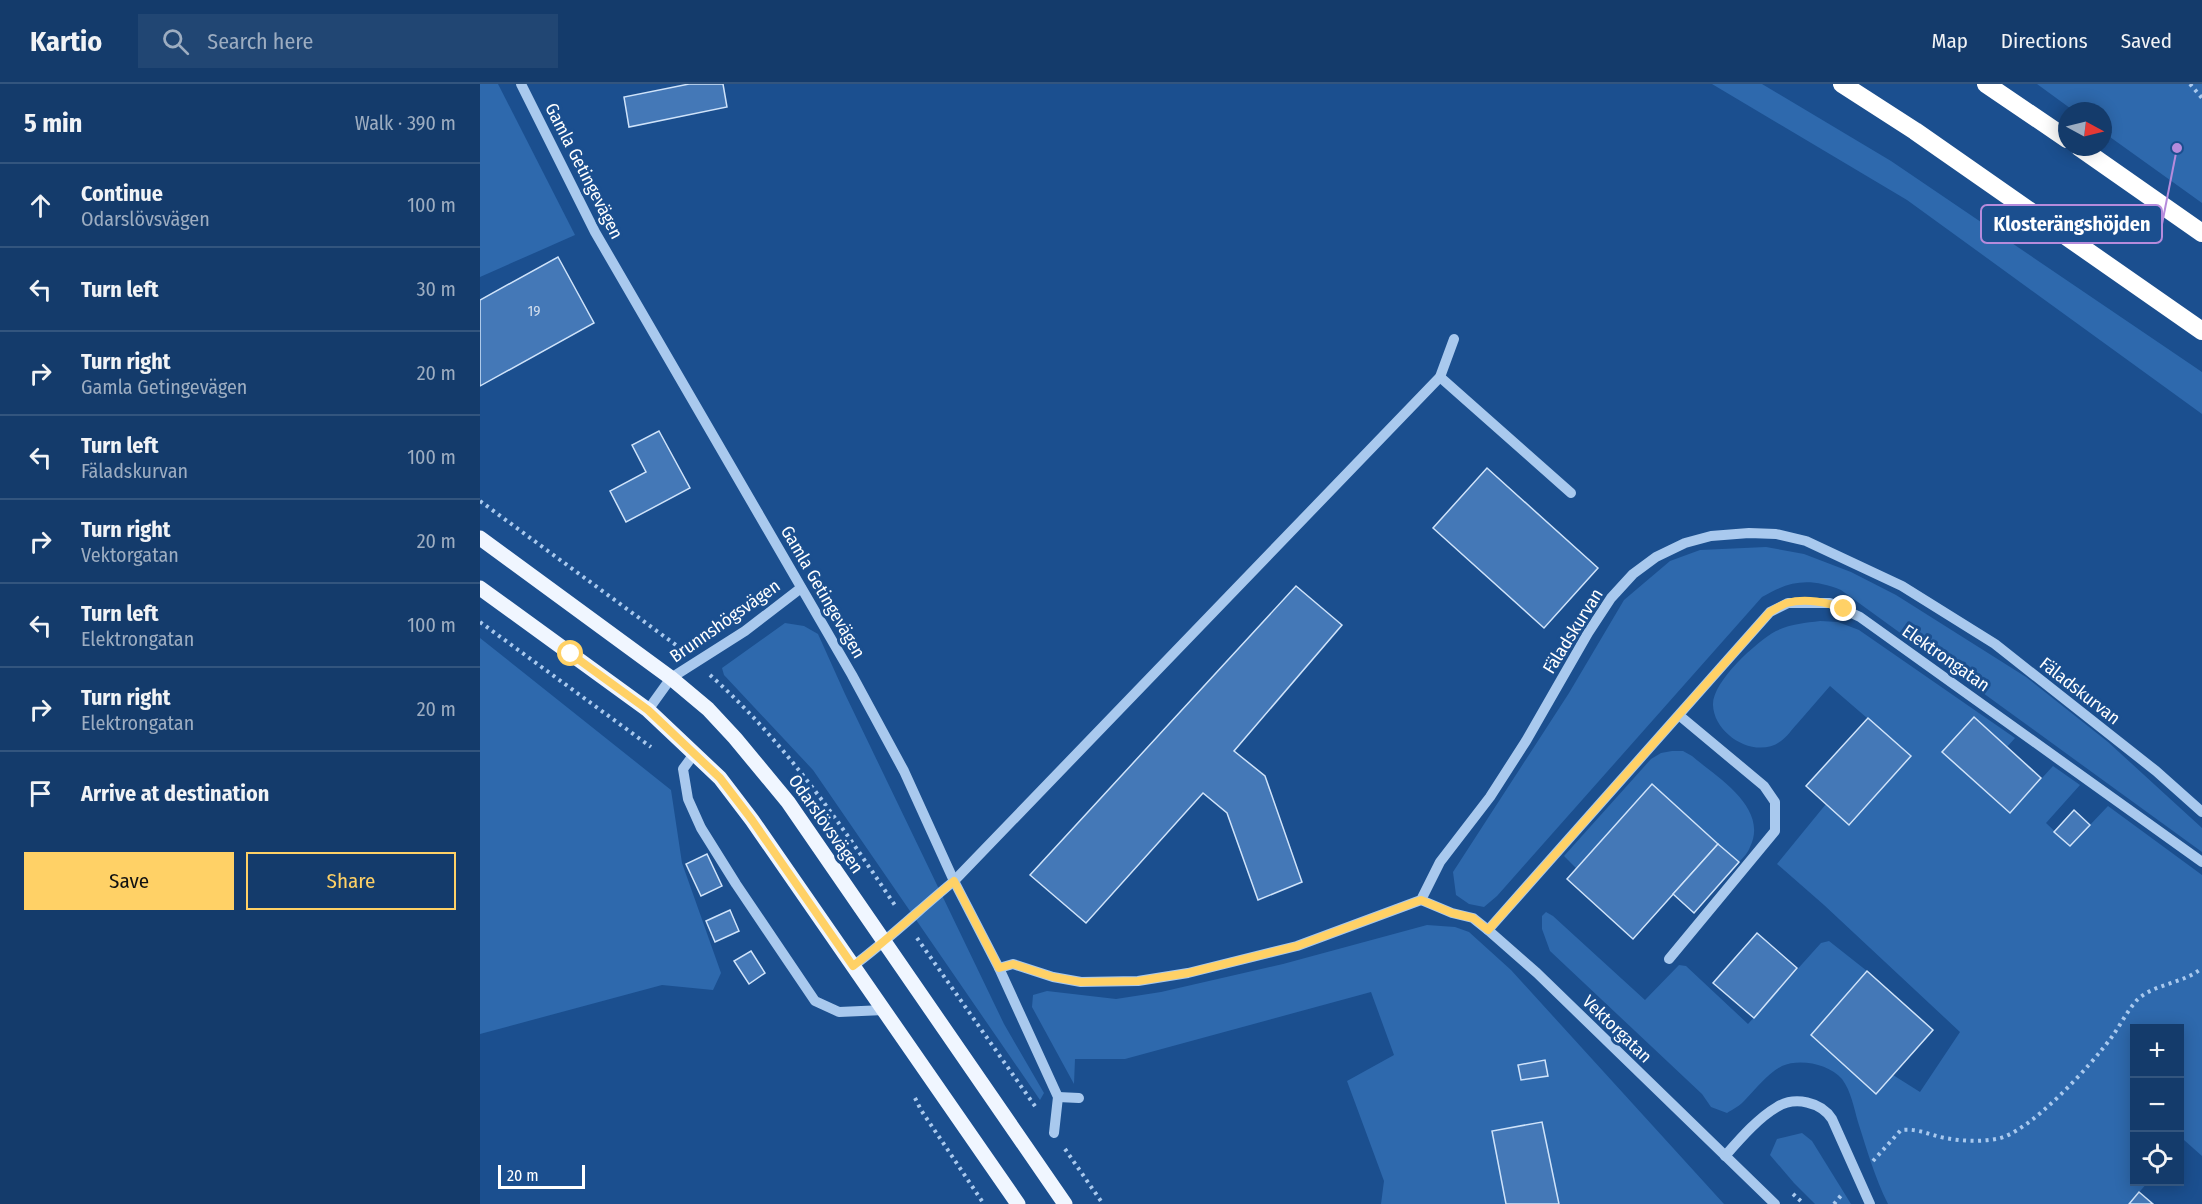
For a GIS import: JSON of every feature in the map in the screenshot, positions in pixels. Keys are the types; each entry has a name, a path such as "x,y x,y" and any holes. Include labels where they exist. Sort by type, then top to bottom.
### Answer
{"highway":[{"path":"1842,84 1915,131 2202,331"},
{"path":"1986,84 2058,133"},
{"path":"2092,156 2202,233"}],"main road":[{"name":"Odarslövsvägen","path":"480,538 671,678 708,710 759,765 788,802 1065,1204"},
{"path":"480,588 648,710 720,778 752,820 1018,1204"}],"street":[{"name":"Gamla Getingevägen","path":"521,84 595,232 852,675 904,771 1058,1097"},
{"path":"853,966 885,942 905,921 954,881 1440,377 1454,339"},
{"path":"1440,377 1571,493"},
{"name":"Fäladskurvan","path":"1421,900 1440,862 1490,797 1526,741 1588,633 1611,598 1633,574 1656,557 1685,543 1711,536 1749,533 1776,534 1806,541 1902,586 1995,644 2156,771 2202,812"},
{"name":"Brunnshögsvägen","path":"648,710 671,678 745,631 801,588"},
{"name":"Elektrongatan","path":"1488,930 1770,612 1788,603 1830,603 1860,617 2202,862"},
{"path":"1669,959 1775,831 1775,802 1764,786 1680,716"},
{"path":"694,753 684,770 688,799 701,828 815,1001 839,1012 884,1011"},
{"path":"999,968 1013,964 1053,977 1081,982 1138,981 1245,960 1297,946 1421,900"},
{"name":"Vektorgatan","path":"1421,900 1452,913 1473,918 1488,930 1537,973 1775,1204"},
{"path":"1054,1133 1058,1097 1079,1098"},
{"path":"1725,1156 1738,1141 1778,1106 1800,1101 1813,1103 1829,1113 1870,1204"}],"path":[{"path":"2190,84 2202,98"},
{"path":"480,501 622,604 697,663"},
{"path":"1834,1204 1901,1130 1919,1130 1961,1140 1997,1139 2017,1131 2042,1111 2092,1062 2138,999 2158,988 2184,980 2202,968"}],"shaded area":[{"path":"480,84 498,84 575,235 480,277"},
{"path":"1712,84 1762,84 1891,161 2202,372 2202,414 1907,200"},
{"path":"2037,84 2202,84 2202,203 2112,138 2112,102 2062,102"},
{"path":"1766,547 1804,554 1851,572 1896,595 2026,677 2108,742 2202,828 2202,852 1841,590 1810,582 1782,587 1762,597 1497,896 1484,907 1469,904 1456,895 1453,872 1569,693 1624,600 1670,561 1700,550"},
{"path":"1820,621 1838,622 1859,630 2015,738 2007,747 1974,717 1942,752 2010,813 2053,766 2080,785 2046,823 2070,846 2108,806 2202,875 2202,1156 2184,1140 2184,1024 2130,1024 2130,1186 2145,1186 2129,1204 1888,1204 1872,1164 1850,1094 1842,1079 1836,1074 1814,1064 1789,1064 1772,1073 1739,1106 1727,1113 1711,1107 1702,1094 1550,951 1542,929 1542,916 1546,912 1645,1000 1679,965 1686,966 1748,1024 1821,943 1829,941 1867,971 1811,1035 1876,1094 1893,1075 1920,1092 1960,1032 1777,864 1826,804 1850,825 1911,756 1830,686 1785,737 1771,746 1760,748 1738,741 1728,735 1715,716 1713,705 1715,696 1727,674 1747,653 1768,636 1798,624"},
{"path":"785,623 804,626 818,634 1004,1024 1044,1093 1040,1100 813,770 724,675 722,668"},
{"path":"480,638 671,790 682,863 721,973 713,990 662,985 480,1034"},
{"path":"1683,751 1692,756 1727,784 1747,807 1753,819 1754,833 1745,855 1739,862 1652,784 1576,868 1564,856 1651,759 1661,753"},
{"path":"1427,925 1455,927 1469,932 1511,970 1724,1204 1381,1204 1384,1181 1347,1081 1394,1055 1371,992 1125,1059 1075,1059 1074,1084 1032,1007 1033,995 1047,991 1116,999 1161,992 1283,964"},
{"path":"1802,1133 1812,1141 1851,1204 1815,1204 1770,1155 1777,1139"}],"building":[{"path":"689,84 723,84 727,107 629,127 624,97"},
{"path":"558,257 594,323 480,386 480,300"},
{"path":"659,431 690,488 626,522 610,491 646,472 632,445"},
{"path":"1487,468 1598,568 1544,628 1433,528"},
{"path":"1296,586 1342,625 1234,751 1265,776 1302,882 1258,900 1227,813 1203,793 1086,923 1030,875"},
{"path":"1974,717 2041,778 2010,813 1942,752"},
{"path":"1868,718 1911,756 1849,825 1806,786"},
{"path":"1652,784 1718,844 1633,939 1567,879"},
{"path":"2074,810 2090,825 2070,846 2054,832"},
{"path":"1718,844 1739,862 1694,913 1673,894"},
{"path":"707,854 722,886 701,896 686,864"},
{"path":"730,910 739,931 715,942 706,921"},
{"path":"1757,933 1797,968 1754,1018 1713,983"},
{"path":"751,951 765,973 749,984 734,961"},
{"path":"1867,971 1933,1030 1876,1094 1811,1035"},
{"path":"1545,1060 1548,1076 1521,1080 1518,1065"},
{"path":"1542,1122 1559,1204 1506,1204 1492,1131"},
{"path":"2139,1192 2153,1204 2129,1204"}],"place":[{"name":"Klosterängshöjden","path":"2177,148"}],"route":[{"path":"571,654 648,710 720,778 752,820 853,966 885,942 905,921 954,881 999,968 1013,964 1053,977 1081,982 1110,982 1138,981 1188,973 1245,960 1297,946 1421,900 1452,913 1473,918 1488,930 1770,612 1788,603 1810,602 1830,603 1844,609"}]}
